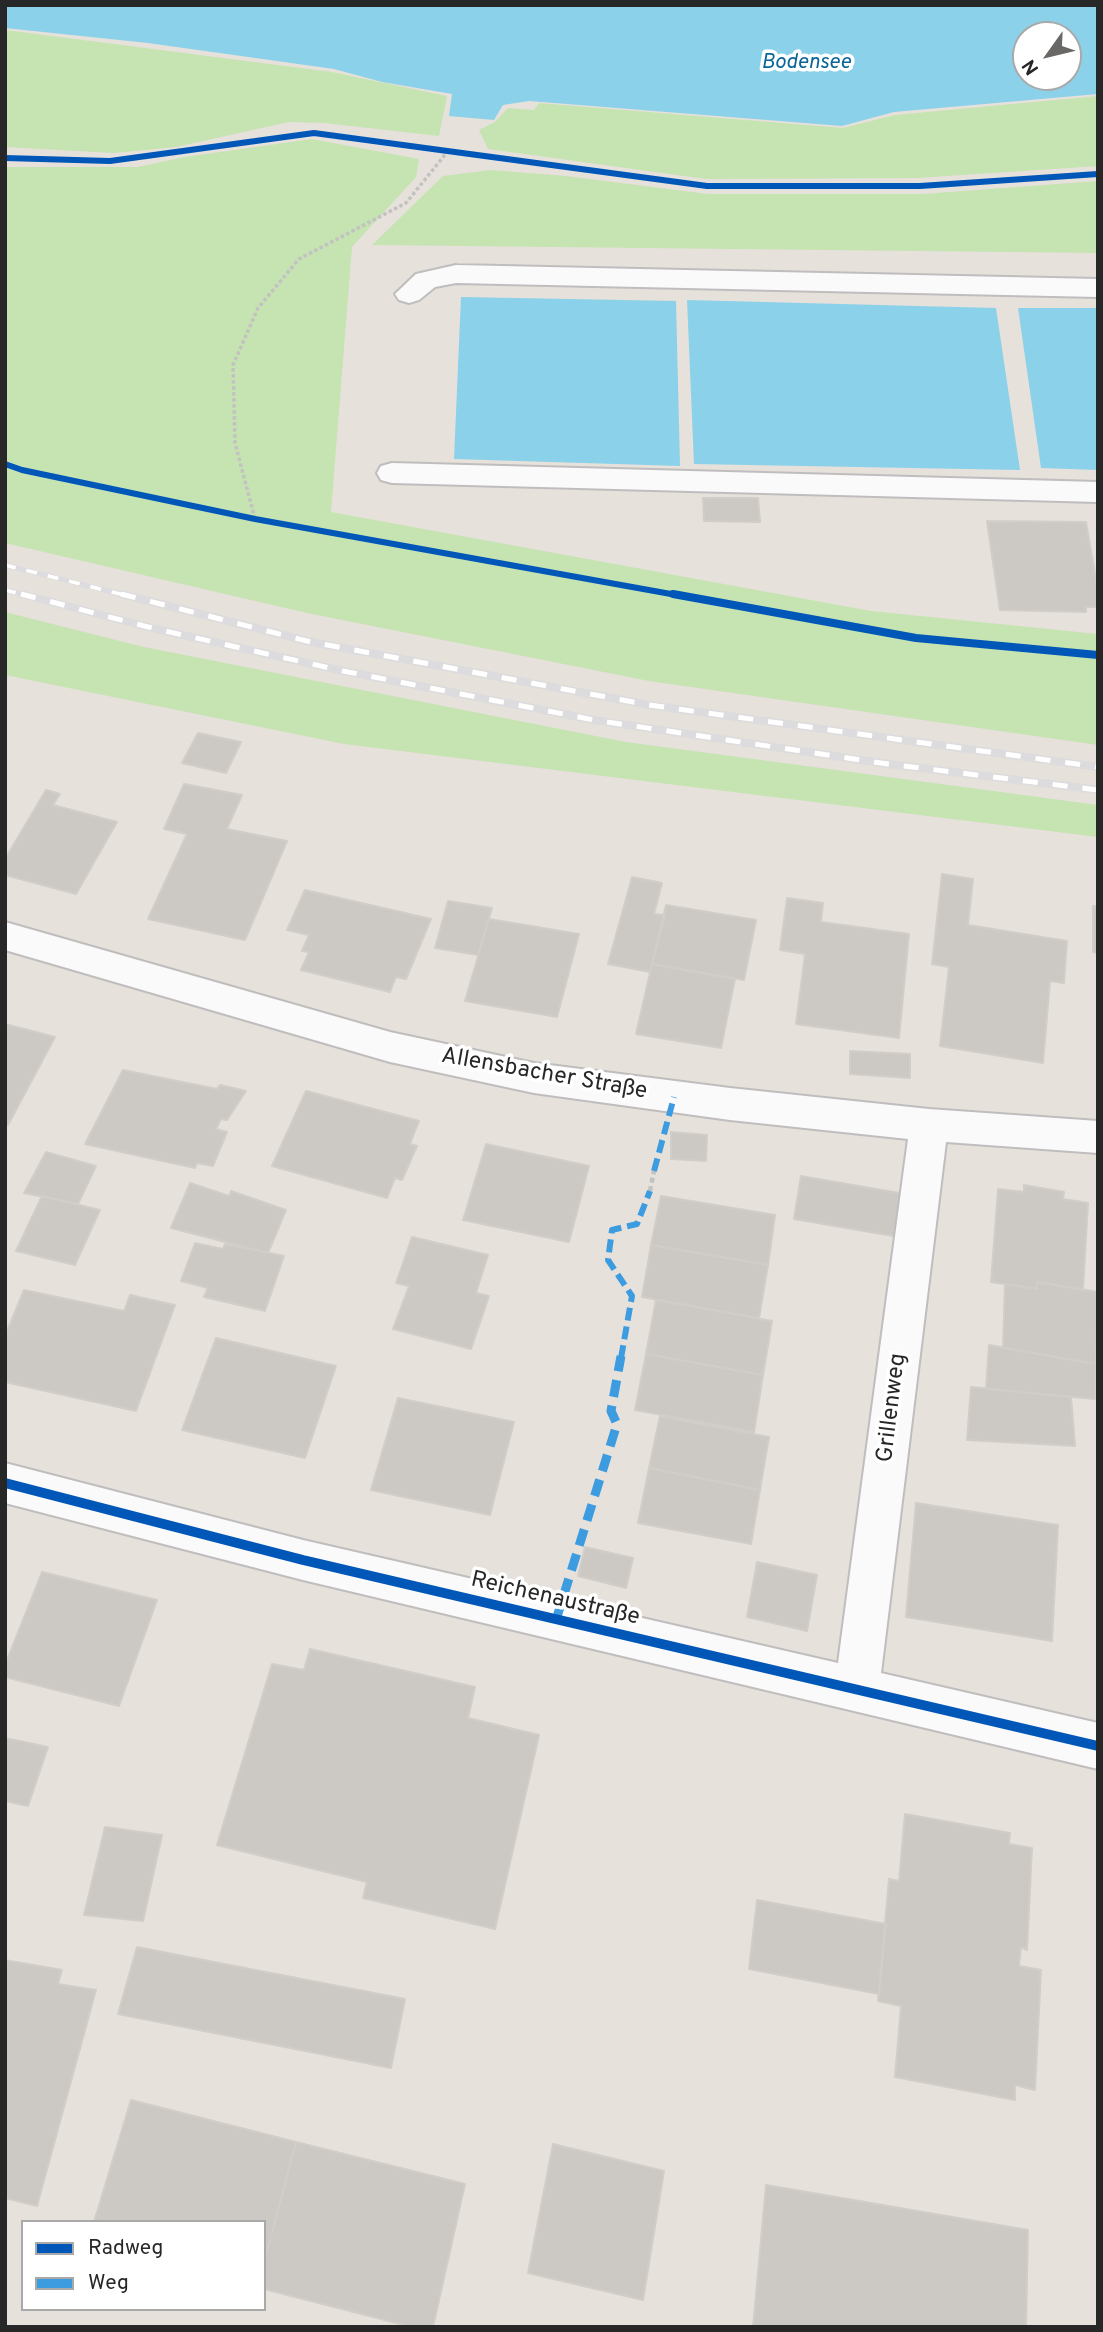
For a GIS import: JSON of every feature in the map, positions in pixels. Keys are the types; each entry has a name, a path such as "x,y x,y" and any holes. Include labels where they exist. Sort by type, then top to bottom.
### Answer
{"street":[{"path":"409,294 426,280 456,274 1098,288"},
{"path":"392,473 1098,492"},
{"name":"Allensbacher Straße","path":"5,936 390,1047 534,1078 730,1104 929,1125 1098,1137"},
{"name":"Grillenweg","path":"857,1690 929,1125"},
{"name":"Reichenaustraße","path":"5,1483 316,1563 1098,1746"}],"path":[{"path":"254,519 235,443 233,365 258,309 299,259 406,203 447,151"},
{"path":"241,516 268,521"},
{"path":"650,1191 654,1171"}],"green space":[{"path":"5,30 332,72 447,96 439,136 324,123 289,122 176,147 113,153 5,147"},
{"path":"1098,96 1098,166 917,178 706,179 488,149 479,130 495,122 508,108 534,110 539,103 843,128 895,115"},
{"path":"312,139 419,159 416,177 352,247 331,512 871,611 1098,634 1098,745 649,681 307,613 5,543 5,167 137,167 185,157"},
{"path":"491,170 566,176 708,194 923,194 1098,181 1098,253 372,245 443,176"},
{"path":"5,612 144,647 626,742 1098,805 1098,837 344,744 5,675"}],"water":[{"name":"Bodensee","path":"5,5 1098,5 1098,94 894,112 842,126 529,101 503,105 494,120 449,116 452,94 382,82 334,69 148,43 5,28"},
{"path":"461,297 676,301 680,466 454,459"},
{"path":"687,300 996,308 1020,470 694,464"},
{"path":"1018,308 1098,308 1098,470 1041,468"}],"building":[{"path":"703,498 758,498 760,522 704,521"},
{"path":"987,521 1086,522 1098,591 1098,607 1086,607 1086,612 1000,610"},
{"path":"198,733 241,742 226,773 182,763"},
{"path":"184,784 242,795 227,829 287,841 245,940 148,919 187,834 164,829"},
{"path":"46,790 60,794 53,805 117,822 76,894 5,875 5,859"},
{"path":"942,874 973,879 968,925 1067,941 1064,983 1050,981 1043,1063 940,1046 949,967 932,964"},
{"path":"632,877 662,883 654,914 665,915 650,972 608,964"},
{"path":"305,890 431,919 406,979 396,977 390,992 301,970 309,952 302,951 309,935 287,930"},
{"path":"787,898 823,903 821,922 909,934 899,1038 796,1024 805,954 780,950"},
{"path":"448,901 492,908 478,955 435,948"},
{"path":"666,905 756,920 744,980 652,964"},
{"path":"1093,906 1098,906 1098,953 1093,952"},
{"path":"489,919 579,934 557,1017 465,1001"},
{"path":"652,964 735,979 721,1048 636,1034"},
{"path":"5,1024 55,1037 8,1125 5,1125"},
{"path":"850,1051 910,1054 910,1078 850,1074"},
{"path":"123,1070 217,1089 220,1085 246,1091 227,1120 221,1119 216,1129 227,1132 213,1166 197,1163 195,1168 85,1144"},
{"path":"306,1091 419,1121 410,1144 417,1146 402,1180 395,1178 387,1198 272,1166"},
{"path":"671,1132 707,1135 706,1161 671,1159"},
{"path":"486,1144 589,1166 569,1242 463,1220"},
{"path":"46,1152 96,1166 78,1204 24,1193"},
{"path":"801,1176 905,1194 899,1237 794,1219"},
{"path":"190,1183 229,1196 231,1191 286,1210 268,1253 171,1228"},
{"path":"1024,1185 1064,1192 1063,1199 1088,1203 1083,1290 1037,1282 1037,1289 991,1282 998,1189 1024,1192"},
{"path":"42,1196 100,1210 75,1265 16,1251"},
{"path":"661,1196 775,1215 768,1265 651,1245"},
{"path":"412,1237 488,1255 476,1293 489,1296 471,1349 393,1329 409,1286 396,1283"},
{"path":"195,1243 223,1249 225,1244 284,1256 265,1311 204,1297 208,1288 181,1281"},
{"path":"651,1245 768,1265 759,1318 642,1297"},
{"path":"1037,1282 1098,1292 1096,1364 1003,1348 1005,1284 1037,1289"},
{"path":"24,1290 124,1311 130,1295 175,1305 136,1411 5,1382 5,1336"},
{"path":"656,1300 772,1321 763,1375 646,1354"},
{"path":"216,1338 336,1366 305,1458 182,1430"},
{"path":"989,1345 1096,1364 1095,1399 986,1389"},
{"path":"646,1354 763,1375 754,1432 635,1410"},
{"path":"971,1387 1071,1397 1075,1446 967,1440"},
{"path":"398,1398 514,1422 490,1515 371,1490"},
{"path":"660,1416 769,1437 760,1490 649,1468"},
{"path":"649,1468 760,1490 751,1544 638,1523"},
{"path":"916,1503 1058,1525 1052,1641 906,1617"},
{"path":"585,1547 633,1558 626,1588 578,1576"},
{"path":"757,1562 817,1575 807,1631 747,1617"},
{"path":"42,1572 157,1600 119,1706 5,1677 5,1665"},
{"path":"310,1649 475,1687 468,1718 539,1735 495,1929 363,1898 367,1882 217,1845 272,1664 304,1670"},
{"path":"5,1738 48,1747 28,1806 5,1801"},
{"path":"905,1814 1010,1833 1009,1844 1032,1848 1027,1950 1021,1947 1019,1966 1041,1970 1035,2090 1015,2085 1015,2100 895,2077 901,2006 878,2001 889,1879 899,1881"},
{"path":"105,1827 162,1835 143,1921 84,1915"},
{"path":"757,1900 886,1924 879,1994 749,1969"},
{"path":"137,1947 405,1999 391,2068 118,2014"},
{"path":"5,1960 62,1970 58,1984 96,1990 37,2206 5,2198"},
{"path":"131,2100 296,2142 266,2255 266,2220 95,2220"},
{"path":"296,2142 465,2184 433,2327 412,2327 266,2290 266,2255"},
{"path":"553,2144 664,2171 643,2300 528,2273"},
{"path":"766,2185 1028,2230 1026,2327 753,2327"}],"railway":[{"path":"5,565 128,596"},
{"path":"5,590 28,596"},
{"path":"21,594 156,629 343,671 594,720 888,764 1098,790"},
{"path":"121,594 311,642 649,705 1098,767"}],"marked path":[{"path":"654,1171 674,1097"},
{"path":"556,1620 617,1424 611,1411 632,1296 608,1260 612,1230 637,1224 650,1191"}],"cycle path":[{"path":"5,158 110,161 314,133 707,186 920,186 1098,174"},
{"path":"5,464 22,470 255,519 916,638 1098,655"},
{"path":"5,1483 303,1560 1098,1746"}]}
